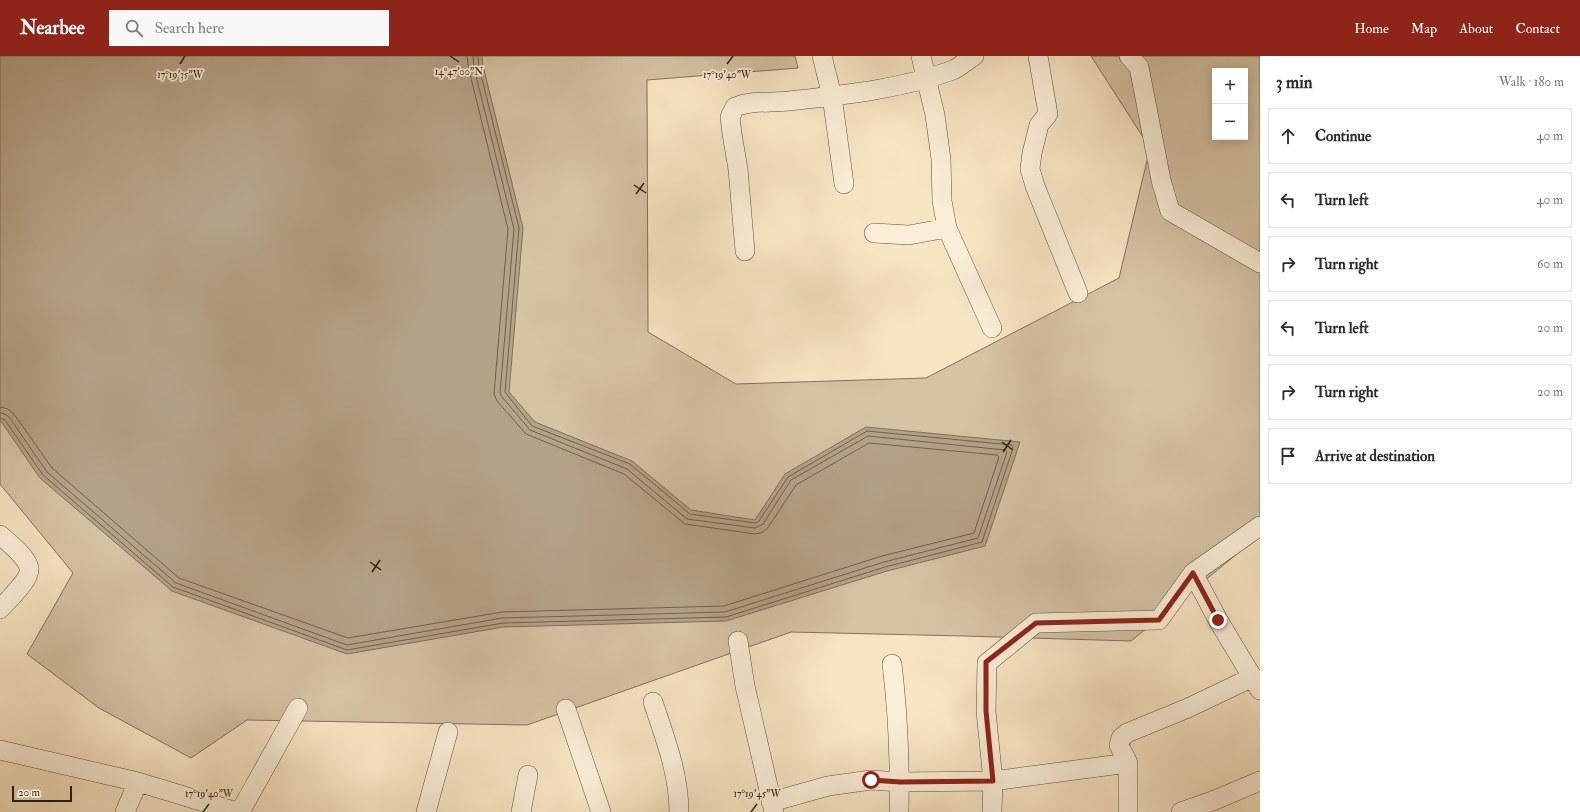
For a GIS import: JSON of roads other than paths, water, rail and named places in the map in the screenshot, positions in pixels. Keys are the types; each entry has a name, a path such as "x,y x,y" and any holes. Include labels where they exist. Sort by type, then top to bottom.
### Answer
{"street":[{"path":"822,56 832,96 844,184"},
{"path":"921,56 937,130 941,159 942,201 947,228 992,328"},
{"path":"745,251 738,169 730,117 735,107 746,103 775,102 832,96 892,87 955,69 974,56"},
{"path":"1038,56 1048,114 1039,125 1030,169 1035,186 1078,293"},
{"path":"1129,56 1139,67 1162,180 1170,211 1260,263"},
{"path":"874,233 909,235 947,228"},
{"path":"992,812 993,781 986,711 986,662 1036,623 1159,620 1193,573 1260,526"},
{"path":"0,535 24,559 29,567 29,571 21,585 0,609"},
{"path":"1128,812 1128,763 1120,745 1121,738 1127,733 1188,708 1254,671 1218,620 1193,573"},
{"path":"738,641 745,686 773,807 828,786 871,780 900,782 993,781 1128,763"},
{"path":"892,664 896,699 900,782 899,812"},
{"path":"653,702 670,753 678,790 679,812"},
{"path":"2,753 138,782 239,812 298,708"},
{"path":"566,708 601,812"},
{"path":"426,812 448,732"},
{"path":"521,812 528,775"},
{"path":"1182,812 1260,781"},
{"path":"125,812 138,782"}],"water":[{"path":"0,56 482,56 483,66 523,228 509,392 535,422 632,461 691,510 755,520 785,474 866,427 1020,442 985,546 887,571 726,621 503,627 347,654 172,591 40,478 0,420"}]}
